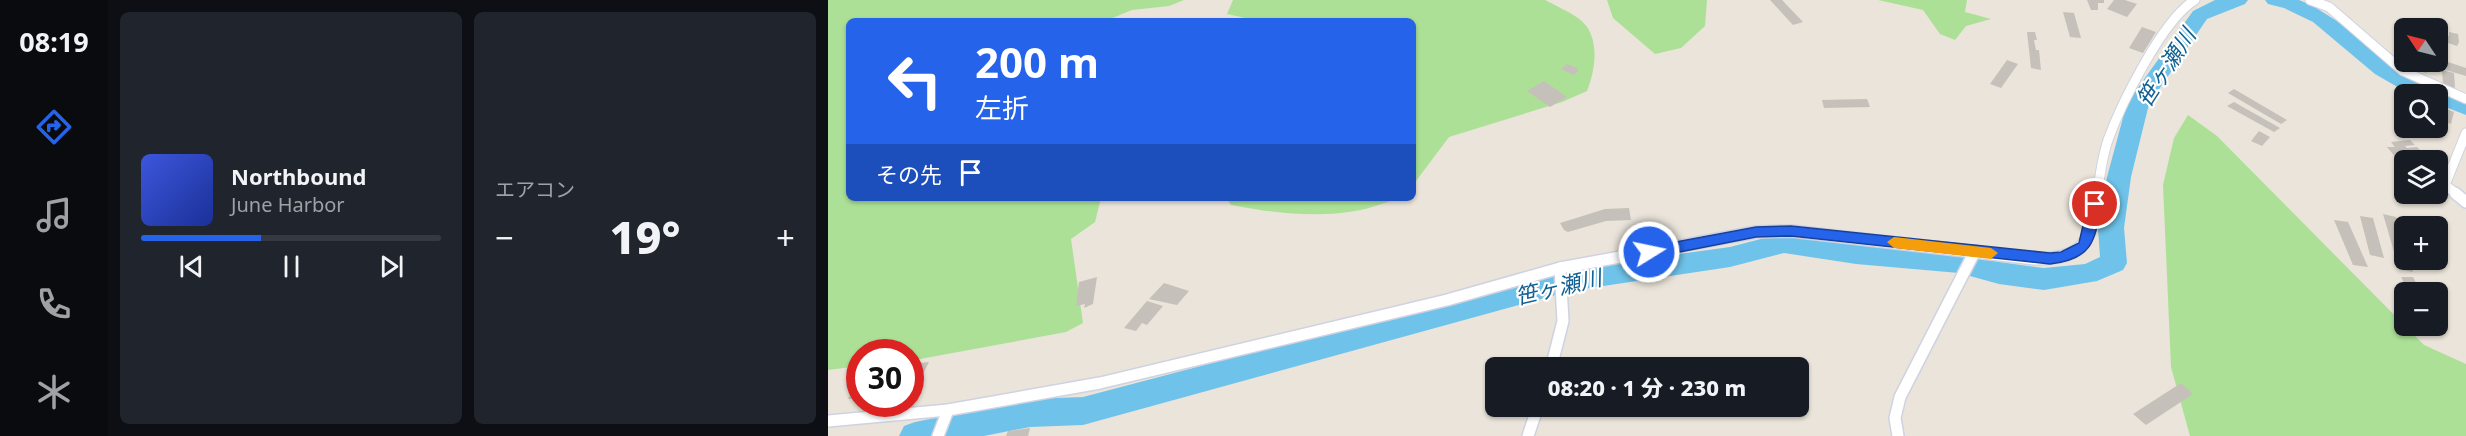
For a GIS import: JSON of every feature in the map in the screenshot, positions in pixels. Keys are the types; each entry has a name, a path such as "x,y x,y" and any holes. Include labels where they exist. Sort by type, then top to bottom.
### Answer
{"street":[{"path":"828,421 947,414 1100,383 1561,272 1756,232 1791,231 1973,255 2050,259 2064,257 2084,246 2088,239 2107,142 2127,95 2172,21 2183,7 2195,0"},
{"path":"2310,0 2329,4 2403,71 2466,99"},
{"path":"2466,133 2445,185 2466,202"},
{"path":"1898,436 1895,418 1900,397 1973,255"},
{"path":"1554,357 1563,321 1561,272"},
{"path":"938,436 947,414"},
{"path":"1528,436 1534,417"}],"green space":[{"path":"828,0 1184,0 1169,6 1132,10 1112,18 846,18 846,201 1100,201 1095,222 1071,239 1083,323 1066,332 924,358 924,339 846,339 846,368 828,370"},
{"path":"1233,0 1545,0 1574,15 1585,25 1593,42 1593,73 1587,91 1562,102 1449,137 1416,181 1416,18 1245,18 1227,14"},
{"path":"1607,0 1707,0 1705,26 1681,48 1655,54 1613,18"},
{"path":"1878,0 1967,0 1965,12 1991,19 1966,26 1955,40 1940,34 1923,10"},
{"path":"2188,115 2217,136 2394,315 2394,336 2415,336 2424,345 2466,364 2466,436 2190,436 2171,367 2163,185 2174,138"},
{"path":"1228,201 1389,201 1357,211 1315,214 1272,212 1231,205"}],"building":[{"path":"1770,0 1782,0 1803,22 1793,25"},
{"path":"2087,0 2104,0 2104,3 2098,3 2098,10 2091,10"},
{"path":"2114,0 2125,0 2137,4 2127,17 2107,9"},
{"path":"2063,12 2074,13 2081,38 2070,37"},
{"path":"2142,27 2156,32 2143,53 2129,48"},
{"path":"2027,32 2035,32 2037,40 2034,40 2036,50 2039,50 2041,70 2031,68"},
{"path":"2449,32 2458,34 2457,46 2448,43"},
{"path":"2007,60 2018,64 2001,88 1990,84"},
{"path":"2448,62 2466,68 2466,76 2448,71"},
{"path":"1567,64 1578,68 1576,69 1579,71 1573,75 1561,69"},
{"path":"2442,72 2454,73 2455,88 2443,84"},
{"path":"1544,81 1567,97 1550,107 1527,91"},
{"path":"2234,89 2287,120 2281,124 2228,93"},
{"path":"1867,99 1870,107 1824,108 1822,100"},
{"path":"2234,102 2280,128 2274,132 2227,106"},
{"path":"2448,110 2454,112 2451,124 2448,123"},
{"path":"2259,131 2270,137 2262,146 2251,141"},
{"path":"2410,140 2415,145 2405,146 2407,148 2417,147 2420,150 2394,150 2394,155 2387,147 2395,147 2391,142"},
{"path":"1629,208 1631,220 1606,221 1568,232 1560,223 1605,209"},
{"path":"2383,214 2394,217 2394,252"},
{"path":"2360,216 2373,218 2384,258 2370,255"},
{"path":"2334,220 2348,222 2368,267 2353,265"},
{"path":"1097,277 1093,304 1084,308 1085,304 1076,306 1079,282"},
{"path":"2401,277 2413,277 2416,282 2404,282"},
{"path":"1164,283 1189,291 1177,305 1149,299"},
{"path":"1147,301 1163,306 1147,325 1142,323 1136,331 1124,328"},
{"path":"929,362 924,372 924,363"},
{"path":"2181,383 2193,394 2146,425 2133,414"},
{"path":"1030,428 1028,436 1006,436 1008,431"}],"waterway":[{"name":"笹ヶ瀬川","path":"915,436 1030,413 1083,411 1570,280 1730,257 1784,243 1856,254 1959,263 1999,273 2044,279 2087,274 2114,263 2111,228 2119,177 2138,103 2200,15 2225,3 2238,0"},
{"name":"笹ヶ瀬川","path":"2275,0 2291,4 2320,18 2383,69 2410,84"},
{"name":"笹ヶ瀬川","path":"2448,100 2466,108"}],"slow traffic":[{"path":"1894,242 1991,253"}],"route":[{"path":"1649,252 1756,232 1791,231 2050,259 2064,257 2084,246 2088,239 2095,204"}]}
